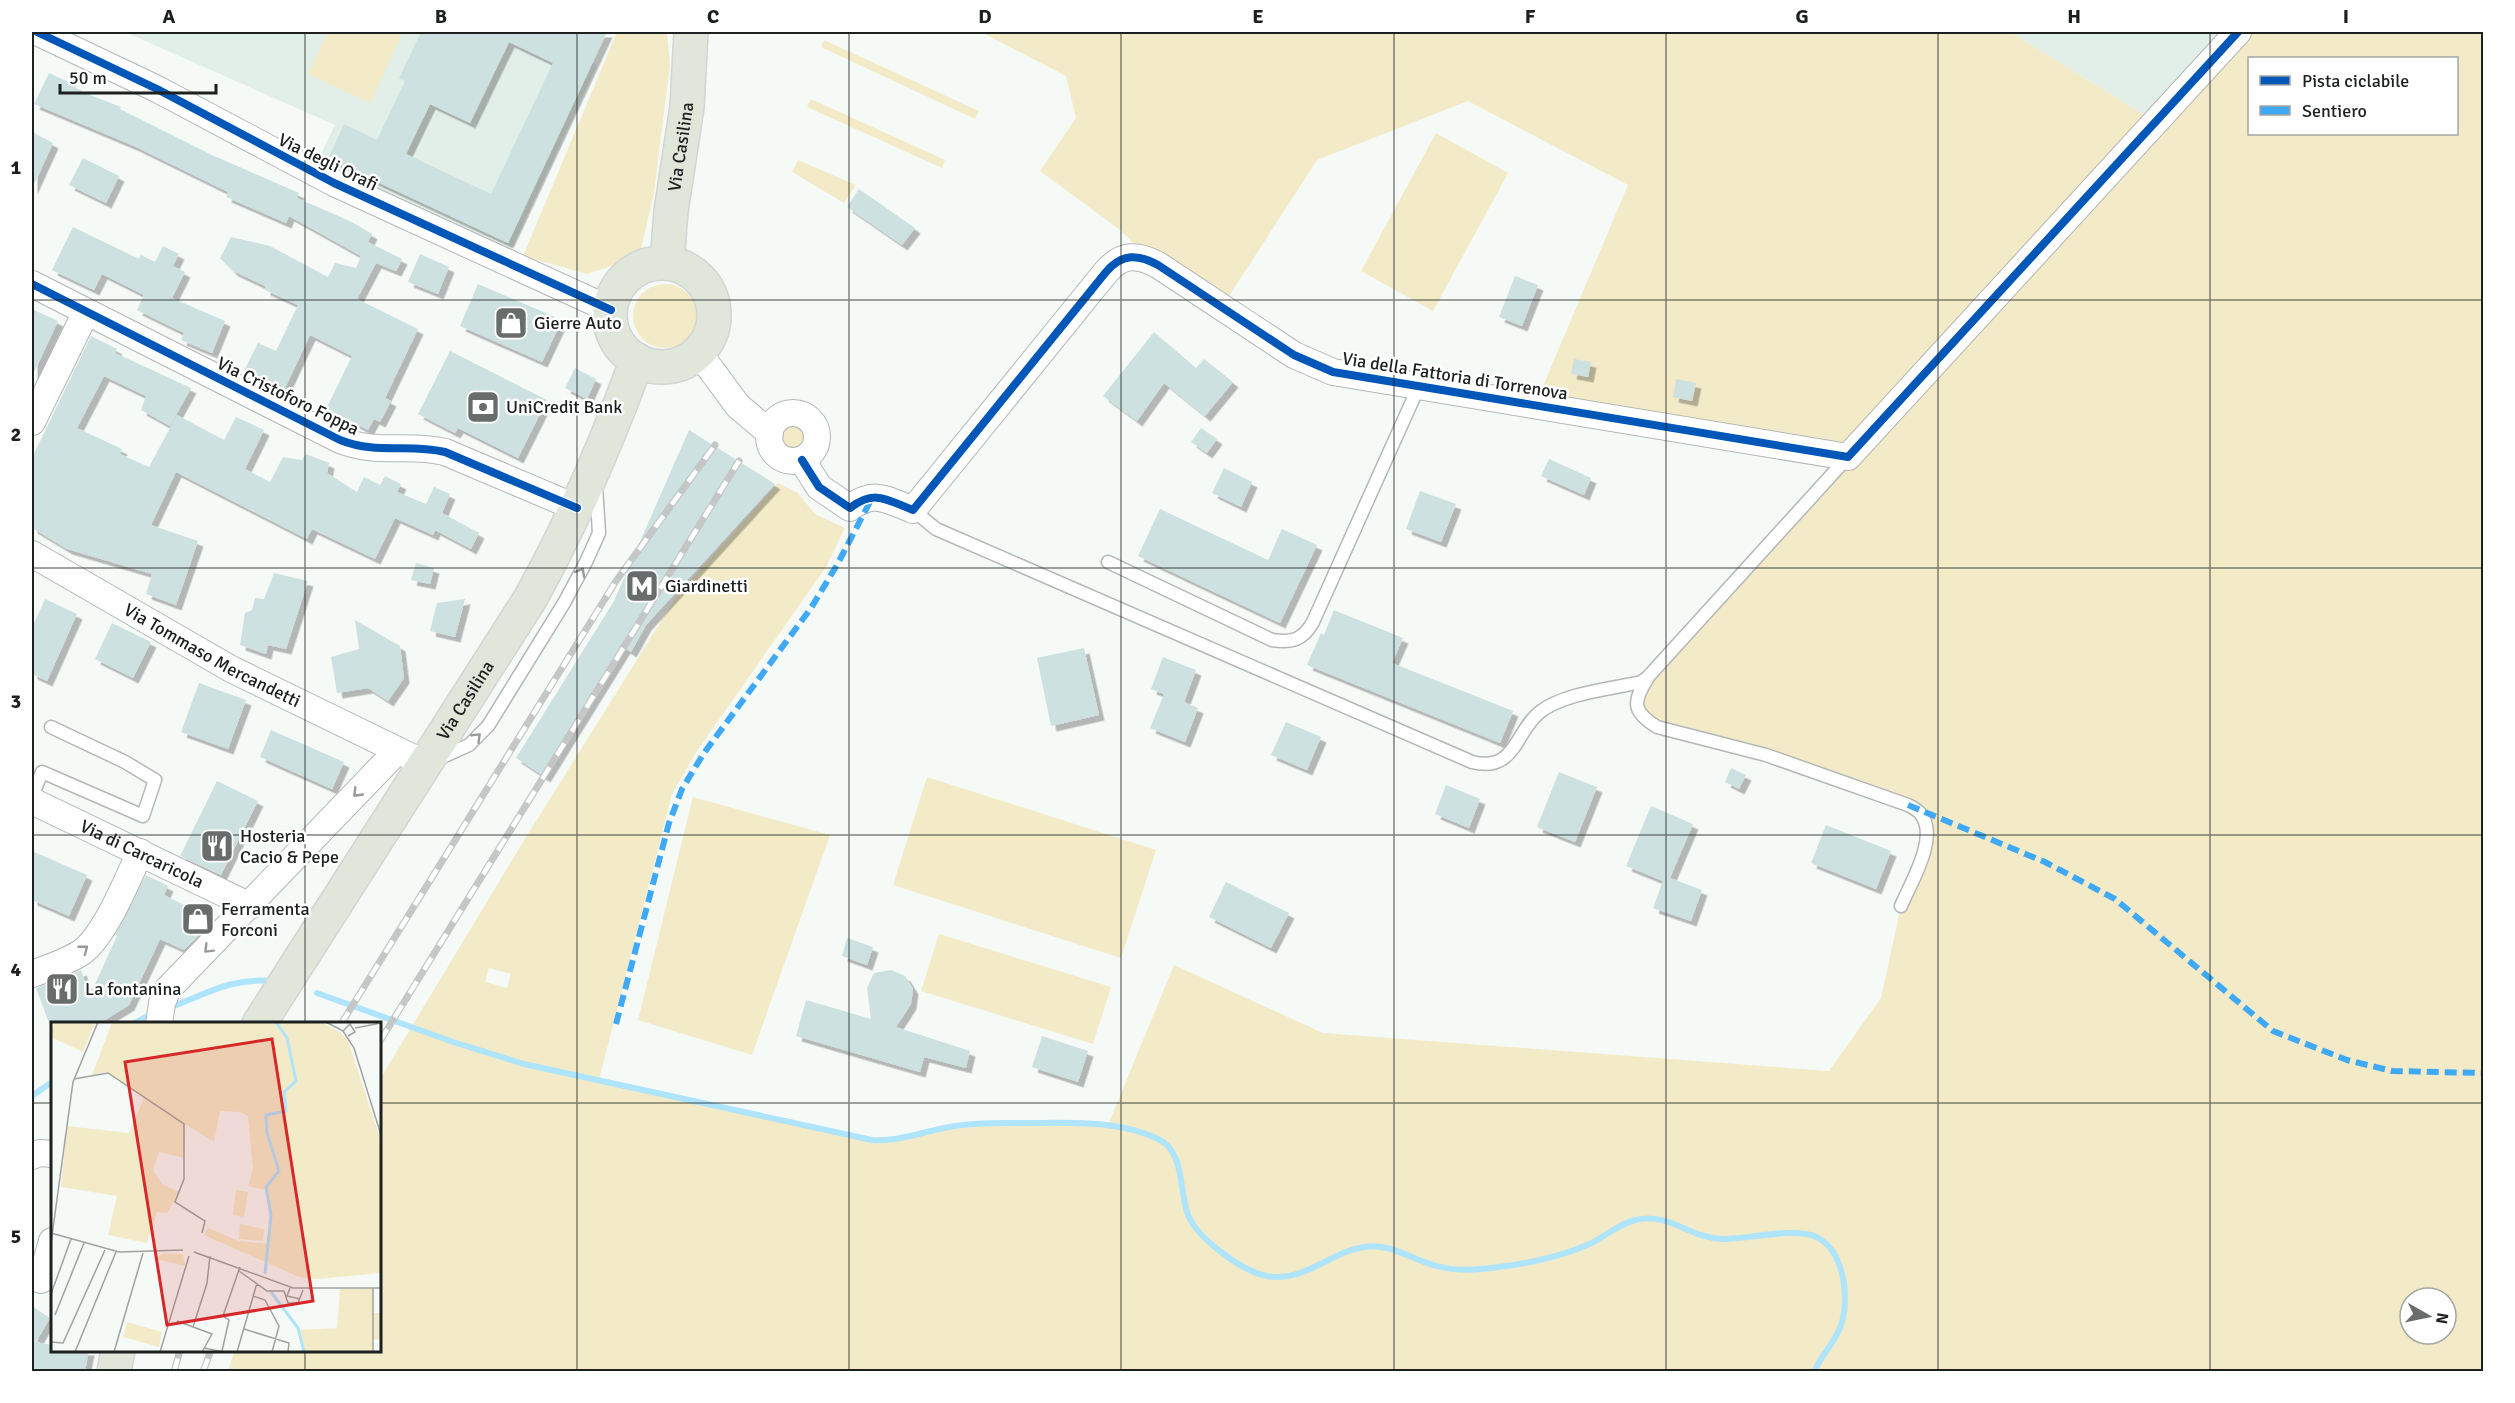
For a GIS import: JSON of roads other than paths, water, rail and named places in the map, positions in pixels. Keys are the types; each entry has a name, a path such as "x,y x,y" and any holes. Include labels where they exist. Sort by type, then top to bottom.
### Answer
{"main road":[{"name":"Via Casilina","path":"667,263 669,221 687,107 691,32"},
{"path":"667,263 683,267 704,283 710,295 714,313 708,340 699,352 685,362 668,367 637,360 616,338 611,323 611,310 618,288 631,274 645,266 667,263"},
{"name":"Via Casilina","path":"260,1022 412,757 530,599 577,508 637,360"},
{"path":"114,1371 118,1352"}],"street":[{"name":"Via degli Orafi","path":"37,32 157,89 334,183 611,310"},
{"path":"1848,457 2202,68 2238,32"},
{"name":"Via della Fattoria di Torrenova","path":"913,510 1110,266 1120,258 1129,256 1146,258 1294,355 1333,372 1848,457"},
{"name":"Via Cristoforo Foppa","path":"32,284 340,440 376,450 425,448 445,452 577,508"},
{"path":"32,422 86,312"},
{"path":"699,352 738,406 770,433"},
{"path":"801,414 816,430 816,444 809,456 802,460 788,461 771,448 770,433 775,422 784,415 801,414"},
{"path":"802,460 819,487 850,508 865,498 873,496 913,510"},
{"name":"Via Tommaso Mercandetti","path":"32,554 231,669 412,757"},
{"path":"159,1022 162,1003 168,989 250,906 412,757"},
{"name":"Via di Carcaricola","path":"32,801 250,906"},
{"path":"32,974 73,957 91,944 104,925 140,852"},
{"path":"32,1156 51,1154"},
{"path":"42,1280 51,1245"}],"lane":[{"path":"1108,562 1272,640 1293,641 1301,638 1313,622 1419,386"},
{"path":"1848,457 1647,678 1639,692 1638,711 1645,720 1657,727 1802,766 1908,805 1920,812 1928,837 1901,906"},
{"path":"412,757 463,748 484,730 564,603 599,533 594,470"},
{"path":"913,510 936,529 1480,764 1489,764 1508,755 1534,718 1545,708 1572,698 1641,682 1647,678"},
{"path":"32,796 42,772 143,816 155,780 125,762 51,727"}],"waterway":[{"path":"174,1006 232,984 272,981"},
{"path":"317,993 453,1042 524,1064 872,1140 903,1138 955,1126 991,1123 1094,1124 1127,1128 1158,1139 1173,1153 1180,1173 1188,1215 1201,1234 1234,1261 1267,1276 1293,1275 1352,1250 1373,1246 1391,1249 1450,1269 1474,1270 1510,1266 1566,1253 1593,1242 1628,1222 1647,1218 1669,1222 1710,1238 1743,1238 1785,1233 1806,1234 1819,1238 1836,1257 1841,1270 1845,1299 1841,1325 1814,1372"},
{"path":"137,1022 146,1017"},
{"path":"32,1096 51,1083"}],"railway":[{"path":"342,1022 616,581 715,445"},
{"path":"381,1039 739,461"},
{"path":"174,1372 179,1352"},
{"path":"203,1372 210,1352"}],"place":[{"name":"Gierre Auto","path":"511,323"},
{"name":"UniCredit Bank","path":"483,407"},
{"name":"Giardinetti","path":"642,586"},
{"name":"Hosteria Cacio & Pepe","path":"217,846"},
{"name":"Ferramenta Forconi","path":"198,919"},
{"name":"La fontanina","path":"62,989"}]}
